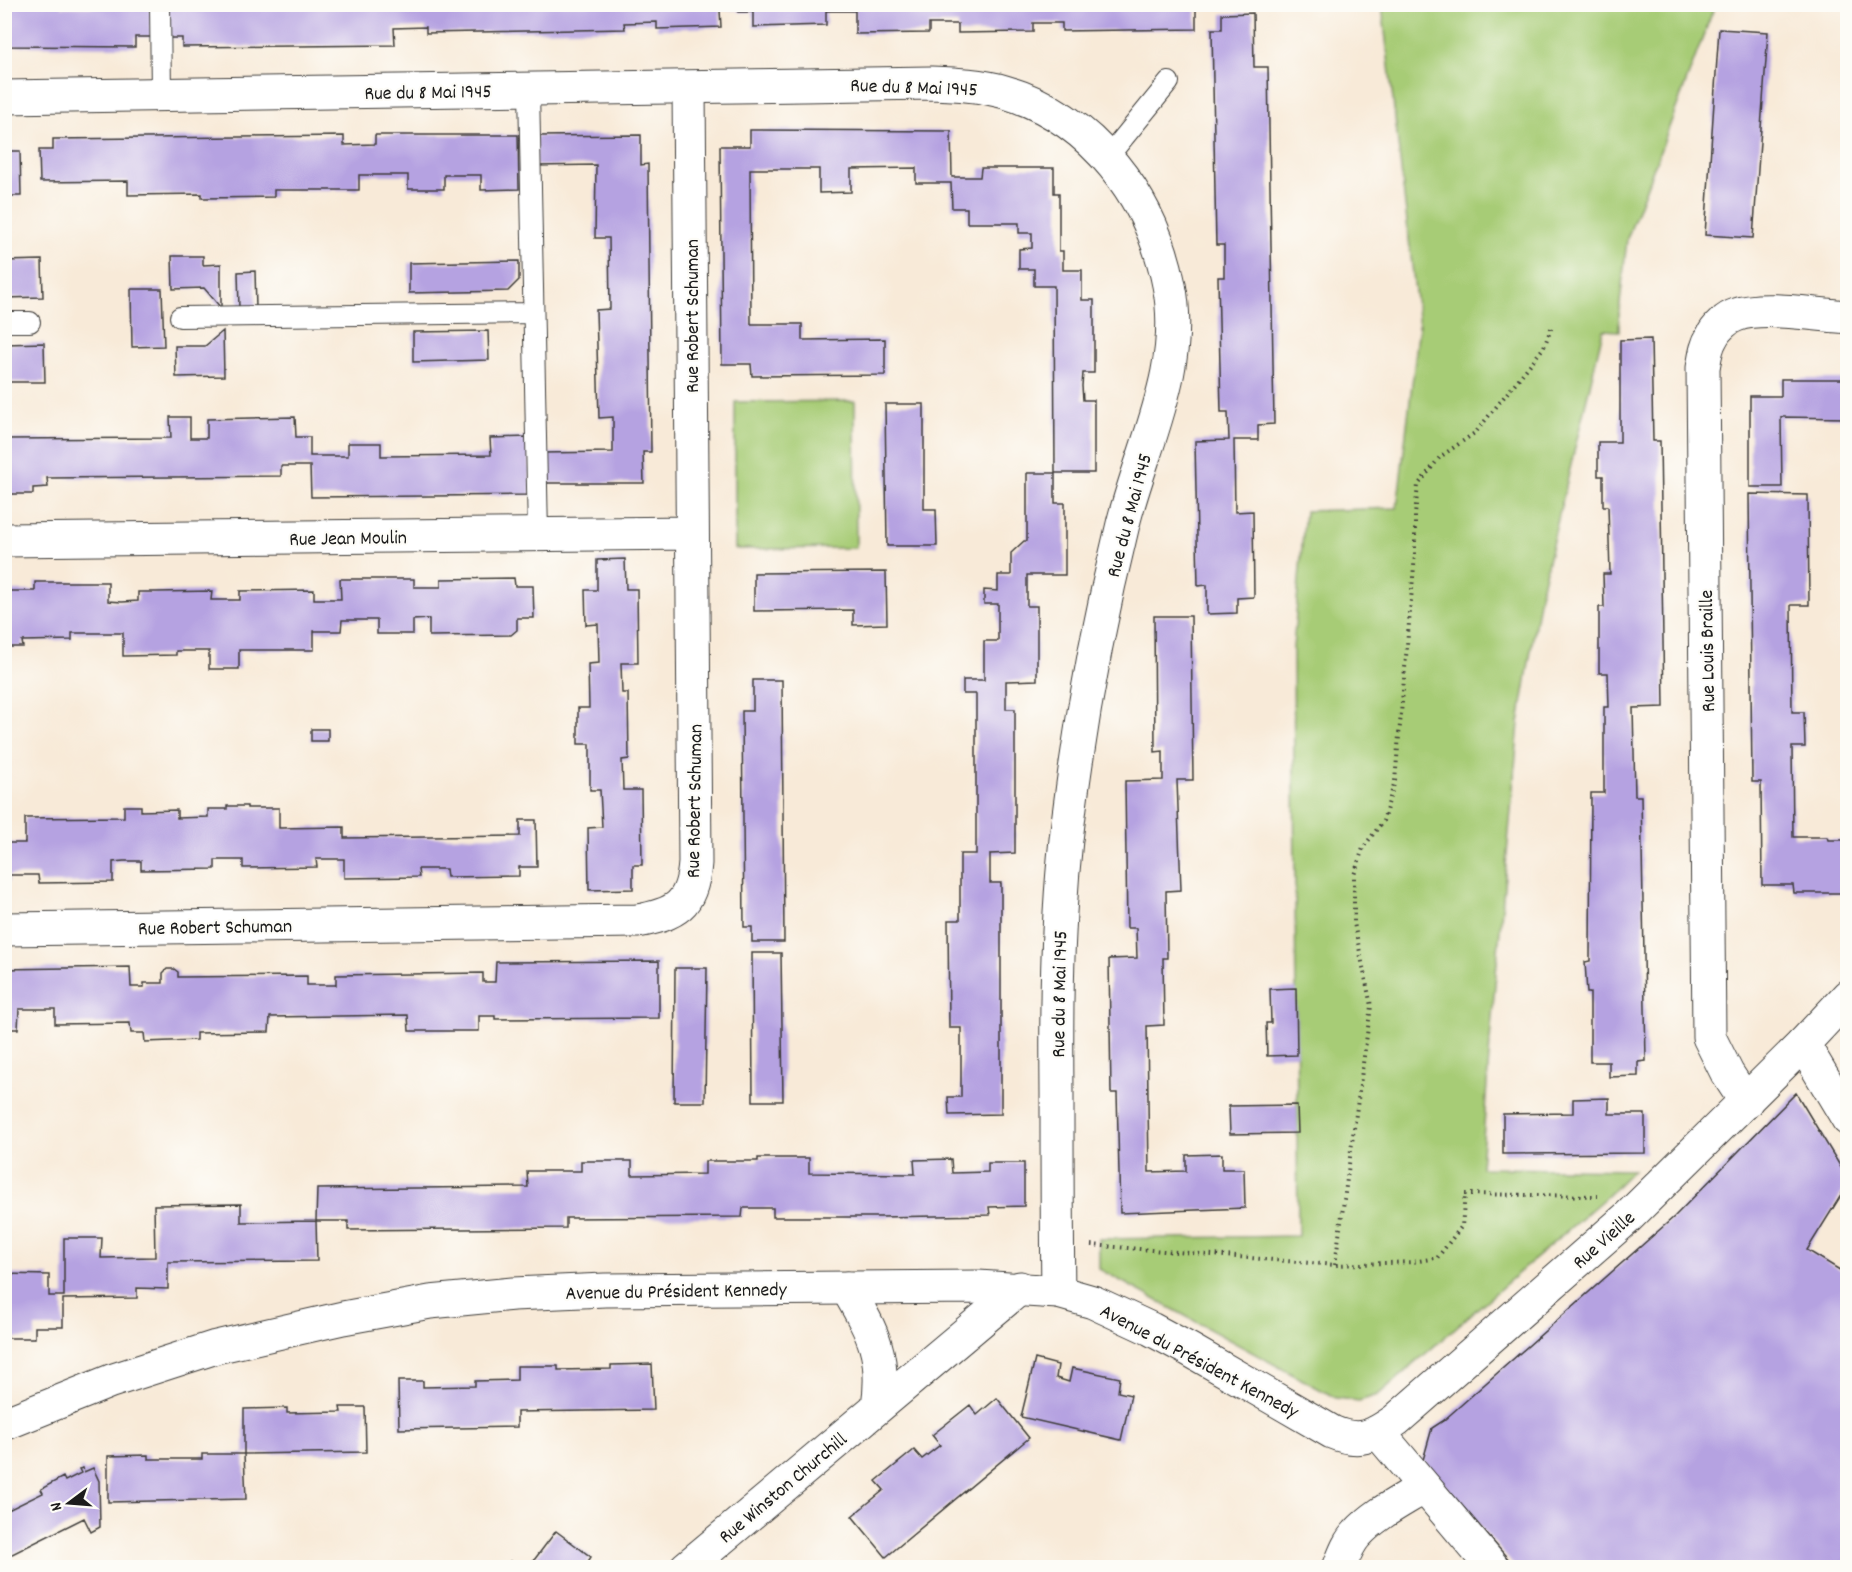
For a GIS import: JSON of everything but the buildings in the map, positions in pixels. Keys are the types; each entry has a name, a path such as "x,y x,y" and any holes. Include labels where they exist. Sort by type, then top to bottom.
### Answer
{"street":[{"name":"Rue du 8 Mai 1945","path":"4,97 931,83 983,87 1021,98 1052,112 1091,140 1107,158 1134,193 1157,240 1170,288 1173,346 1164,390 1133,484 1114,560 1093,664 1070,806 1058,937 1058,1292"},
{"name":"Rue Robert Schuman","path":"4,929 637,921 669,912 681,905 690,894 695,863 689,87"},
{"name":"Rue Louis Braille","path":"1746,1102 1727,1073 1709,1037 1703,368 1706,348 1712,335 1734,315 1767,312 1848,317"},
{"name":"Rue Jean Moulin","path":"4,540 692,533"},
{"name":"Rue Vieille","path":"1332,1432 1346,1438 1359,1438 1378,1432 1396,1420 1627,1218 1746,1102 1848,996"},
{"path":"1803,1044 1848,1119"},
{"path":"847,1288 870,1329 877,1348 881,1369 878,1406"},
{"name":"Avenue du Président Kennedy","path":"4,1424 111,1381 216,1347 300,1327 430,1302 564,1292 1020,1288 1058,1292 1093,1302 1151,1329 1332,1432"},
{"name":"Rue Winston Churchill","path":"686,1568 1020,1288"},
{"path":"1378,1432 1493,1568"},
{"path":"1339,1568 1356,1534 1371,1521 1424,1486"}],"lane":[{"path":"160,4 161,96"},
{"path":"1107,158 1169,81"},
{"path":"529,89 537,535"},
{"path":"180,317 533,313"},
{"path":"4,322 30,322"}],"path":[{"path":"1335,1266 1371,1006 1354,924 1354,875 1364,848 1383,820 1395,781 1416,555 1415,514 1418,485 1440,457 1476,432 1544,347 1552,326"},
{"path":"1057,1243 1335,1266 1413,1262 1437,1258 1462,1226 1465,1194 1607,1196 1652,1193"}],"green space":[{"path":"1382,5 1715,5 1627,239 1619,331 1603,330 1540,595 1519,723 1491,1028 1481,1168 1633,1170 1607,1196 1378,1395 1359,1401 1336,1398 1099,1269 1099,1239 1298,1236 1293,648 1305,511 1397,508 1419,326"},
{"path":"855,401 856,548 735,549 735,402"}]}
